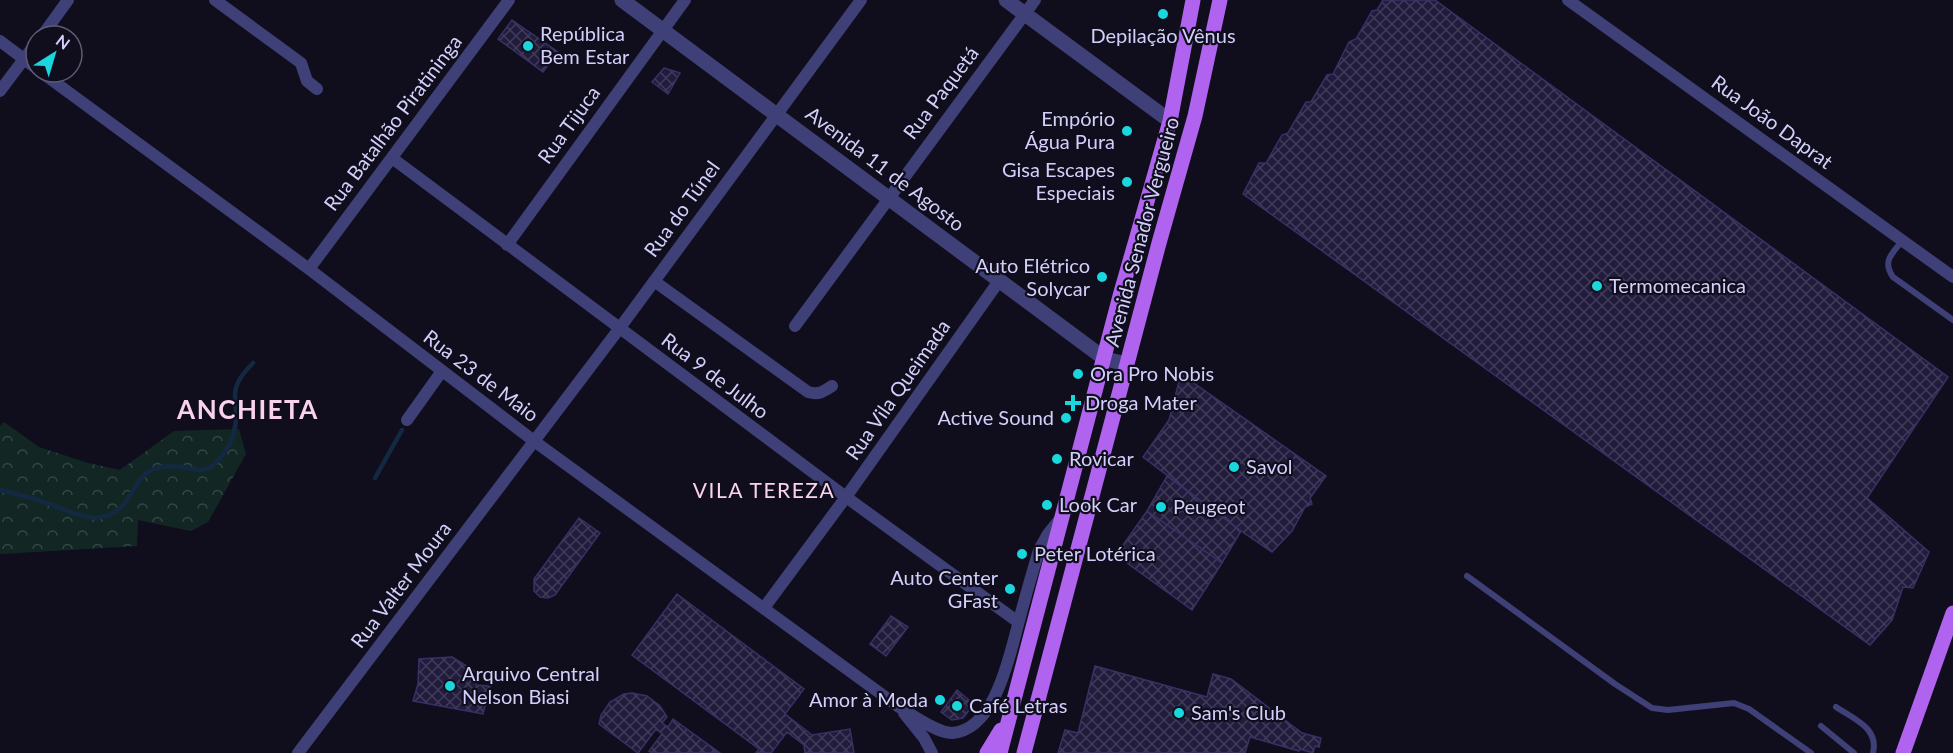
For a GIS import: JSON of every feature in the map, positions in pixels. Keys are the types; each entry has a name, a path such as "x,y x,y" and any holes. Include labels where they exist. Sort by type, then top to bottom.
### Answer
{"main road":[{"name":"Avenida Senador Vergueiro","path":"1000,753 1120,296 1170,121 1193,0"},
{"name":"Avenida Senador Vergueiro","path":"1024,753 1195,117 1220,0"},
{"path":"1903,753 1953,614"},
{"path":"987,753 1009,714"}],"street":[{"path":"51,24 68,0"},
{"path":"215,0 301,63 307,81 317,89"},
{"name":"Rua Batalhão Piratininga","path":"309,269 509,0"},
{"name":"Avenida 11 de Agosto","path":"622,0 1105,359 1127,364"},
{"name":"Rua Tijuca","path":"507,245 685,0"},
{"name":"Rua do Túnel","path":"534,441 861,0"},
{"path":"1006,0 1170,121"},
{"name":"Rua Paquetá","path":"795,326 1035,0"},
{"name":"Rua João Daprat","path":"1568,0 1953,276"},
{"path":"0,42 24,59 0,92"},
{"name":"Rua 23 de Maio","path":"57,84 309,269 534,441 899,707 949,733 959,731 975,722 995,697 1006,669 1018,622"},
{"name":"Rua 9 de Julho","path":"392,158 619,329 1018,622"},
{"path":"654,280 808,392 822,393 832,386"},
{"name":"Rua Vila Queimada","path":"764,608 846,497 999,281"},
{"path":"407,420 442,371"},
{"name":"Rua Valter Moura","path":"298,753 534,441"},
{"path":"1018,622 1039,550 1064,514"},
{"name":"Rua 23 de Maio","path":"899,707 924,738 932,753"}],"lane":[{"path":"1902,240 1888,261 1888,269 1893,277 1953,320"},
{"path":"1467,576 1615,684 1652,708 1668,710 1734,703 1749,709 1811,753"},
{"path":"1836,706 1872,734 1876,741 1873,753"},
{"path":"1821,726 1854,753"}],"green space":[{"path":"4,422 39,447 88,463 120,470 174,431 239,429 246,454 208,522 191,531 138,520 137,546 0,554 0,426"}],"building":[{"name":"Termomecanica","path":"1383,0 1435,0 1948,377 1867,498 1929,552 1913,588 1903,587 1892,620 1870,645 1243,194 1259,163 1266,163 1282,135 1288,133 1306,102 1311,102 1327,75 1333,74 1349,42 1356,39 1372,11 1377,10"},
{"name":"República Bem Estar","path":"512,20 558,52 543,72 498,39"},
{"path":"664,68 680,73 668,94 652,82"},
{"name":"Savol","path":"1181,374 1326,476 1310,498 1312,504 1305,507 1292,531 1272,552 1143,457 1169,420"},
{"path":"1167,476 1241,531 1222,563 1147,511"},
{"path":"1147,511 1222,563 1192,610 1116,555"},
{"path":"579,518 600,533 555,595 548,598 540,597 534,591 534,579"},
{"path":"677,594 804,689 785,714 812,735 850,729 854,753 805,753 804,745 787,732 771,753 756,753 759,749 632,655"},
{"path":"891,616 908,627 886,656 870,644"},
{"name":"Arquivo Central Nelson Biasi","path":"452,657 476,672 476,685 490,686 483,714 413,701 418,684 419,659"},
{"name":"Sam's Club","path":"1095,666 1207,697 1213,674 1231,679 1302,733 1321,738 1319,747 1315,746 1313,753 1300,749 1299,751 1250,737 1245,753 1058,753 1065,730 1078,733"},
{"name":"Café Letras","path":"957,690 969,700 966,704 970,709 963,718 952,720 941,712"},
{"path":"624,694 647,696 660,706 667,717 662,723 668,727 673,719 720,753 652,753 649,751 662,734 656,729 638,753 599,724 601,715 610,702"}],"waterway":[{"path":"0,490 39,500 78,515 100,517 110,515 120,508 142,478 150,471 173,466 206,469 221,457 230,443 236,419 236,388 253,363"},
{"path":"375,478 402,430"}],"place":[{"name":"Depilação Vênus","path":"1163,14"},
{"name":"República Bem Estar","path":"528,46"},
{"name":"Empório Água Pura","path":"1127,131"},
{"name":"Gisa Escapes Especiais","path":"1127,182"},
{"name":"Auto Elétrico Solycar","path":"1102,277"},
{"name":"Termomecanica","path":"1597,286"},
{"name":"Ora Pro Nobis","path":"1078,374"},
{"name":"Droga Mater","path":"1073,403"},
{"name":"Active Sound","path":"1066,418"},
{"name":"Rovicar","path":"1057,459"},
{"name":"Savol","path":"1234,467"},
{"name":"Look Car","path":"1047,505"},
{"name":"Peugeot","path":"1161,507"},
{"name":"Peter Lotérica","path":"1022,554"},
{"name":"Auto Center GFast","path":"1010,589"},
{"name":"Arquivo Central Nelson Biasi","path":"450,686"},
{"name":"Amor à Moda","path":"940,700"},
{"name":"Café Letras","path":"957,706"},
{"name":"Sam's Club","path":"1179,713"}],"district":[{"name":"ANCHIETA","path":"248,410"},
{"name":"VILA TEREZA","path":"764,491"}]}
